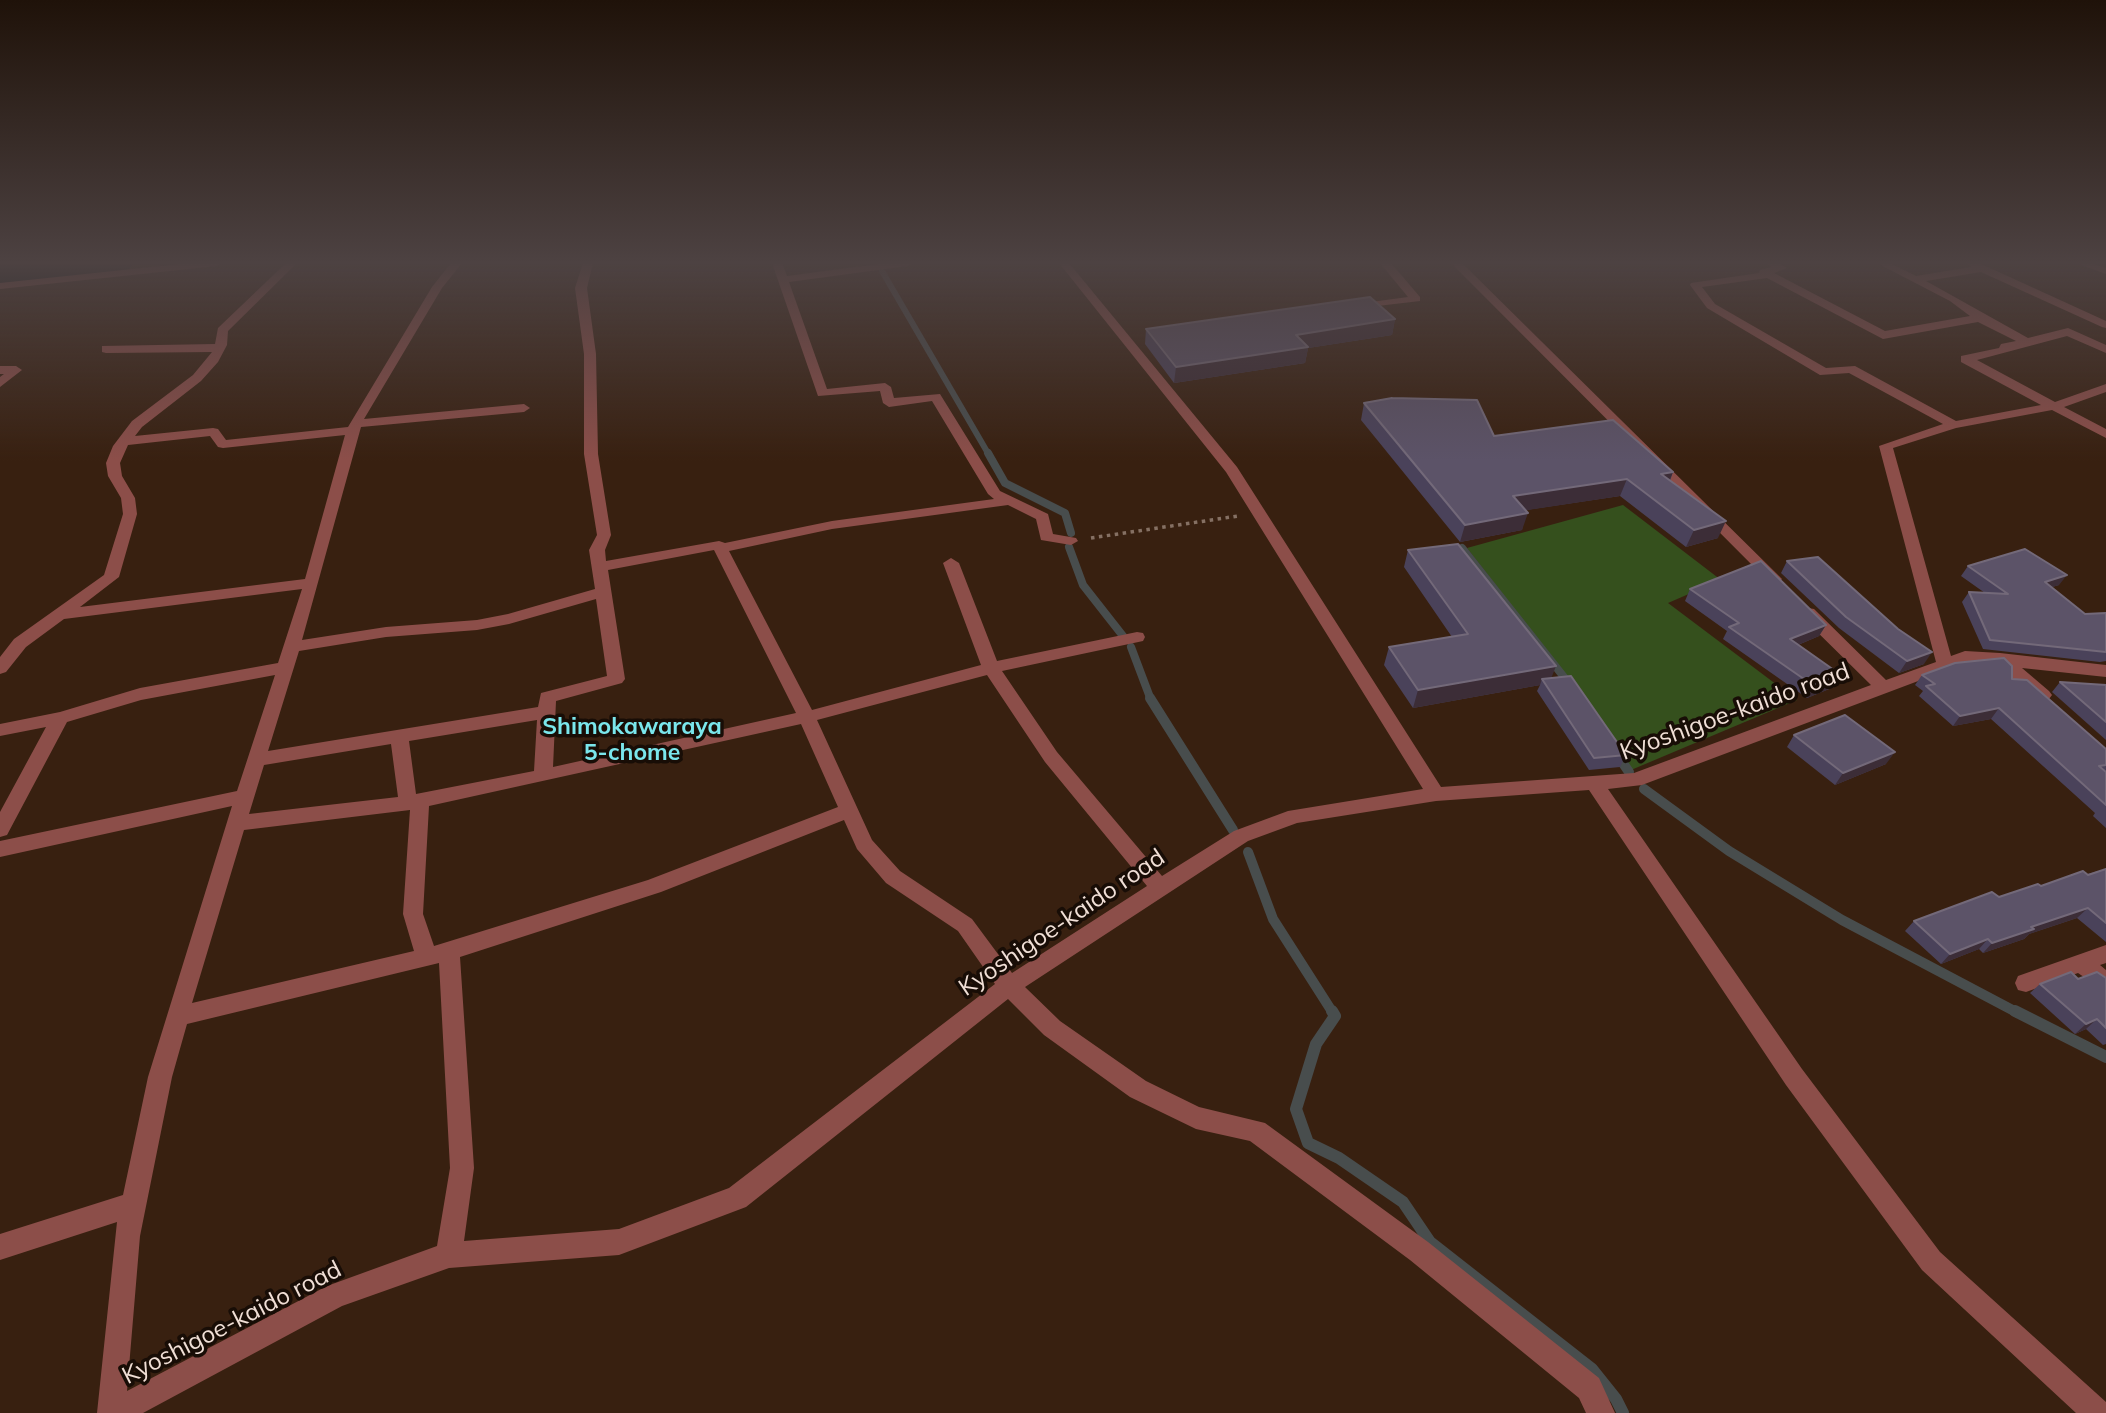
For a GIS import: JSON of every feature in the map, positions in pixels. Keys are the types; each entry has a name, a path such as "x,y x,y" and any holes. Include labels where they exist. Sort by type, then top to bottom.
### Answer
{"street":[{"path":"0,668 20,643 111,577 130,514 128,498 115,476 113,463 124,441 137,424 197,377 214,359 223,329"},
{"path":"113,1413 127,1236 160,1077 312,583 354,427 411,329"},
{"path":"542,776 547,697 616,679 597,550 604,535 591,454 590,354 587,329"},
{"path":"800,329 822,393 885,387 889,403 936,397 995,494 1043,517 1046,537 1071,541"},
{"path":"1125,329 1232,470 1436,794"},
{"path":"1522,329 1882,686"},
{"path":"1750,329 1824,372 1851,369 1954,425"},
{"path":"1873,329 1883,335 1918,329"},
{"path":"2001,329 2027,342"},
{"path":"2106,349 2068,332 2005,348 2004,352 1965,359 2106,433"},
{"path":"106,349 219,348"},
{"path":"0,370 16,370 0,383"},
{"path":"1945,664 1886,446 1954,425 2054,406 2106,387"},
{"path":"124,441 213,432 223,444 524,408"},
{"path":"721,548 832,525 1009,501"},
{"path":"600,567 719,545 807,718 864,844 893,877 965,925 1009,986 1052,1028 1138,1089 1196,1118 1256,1132 1419,1251 1589,1388 1601,1413"},
{"path":"951,563 991,668 1051,757 1160,888"},
{"path":"62,614 312,583"},
{"path":"0,730 60,718 141,694 386,632 477,625 509,619 603,592"},
{"path":"237,823 414,801 542,776 807,718 991,668 1137,638"},
{"name":"Kyoshigoe-kaido road","path":"113,1413 336,1295 449,1255 619,1242 737,1198 1009,986 1241,835 1295,816 1436,794 1635,780 1965,657 2106,671"},
{"path":"2000,659 2056,708"},
{"path":"257,759 547,712"},
{"path":"0,830 60,718"},
{"path":"399,737 414,801 413,914 438,955 462,1168 449,1255"},
{"path":"1594,783 1794,1077 1931,1261 2097,1413"},
{"path":"0,849 246,796"},
{"path":"177,1016 438,955 654,886 849,810"},
{"path":"2026,983 2106,954"},
{"path":"2081,963 2106,983"},
{"path":"0,1247 133,1204"}],"path":[{"path":"1071,541 1260,513"}],"green space":[{"path":"1623,505 1721,580 1668,603 1797,700 1631,770 1559,666 1467,548"}],"building":[{"path":"1146,329 1333,329 1296,335 1308,347 1176,367"},
{"path":"1392,398 1477,400 1494,436 1613,420 1673,472 1661,474 1726,521 1694,530 1627,479 1513,496 1528,513 1465,525 1364,403"},
{"path":"1458,544 1556,666 1418,690 1389,647 1468,634 1408,550"},
{"path":"2025,549 2067,575 2045,582 2085,614 2106,613 2106,652 1990,640 1969,592 2008,594 1968,566"},
{"path":"1818,557 1898,629 1932,652 1907,661 1846,617 1787,561"},
{"path":"1761,561 1826,625 1790,639 1841,675 1814,686 1729,627 1739,623 1690,589"},
{"path":"2004,658 2012,666 2012,679 2027,680 2106,749 2106,765 2099,766 2106,772 2106,805 1999,708 1960,716 1926,686 1935,684 1922,675 1955,663"},
{"path":"1571,676 1626,755 1594,758 1542,679"},
{"path":"2060,682 2106,685 2106,722"},
{"path":"1845,715 1895,752 1843,773 1794,735"},
{"path":"2106,869 2106,923 2088,908 1992,943 1988,939 1950,954 1914,921 1992,892 1999,897 2083,871 2088,875"},
{"path":"2071,972 2078,979 2097,972 2106,978 2106,1028 2097,1019 2086,1024 2040,984"}],"waterway":[{"path":"916,329 989,455"},
{"path":"988,453 1005,483 1065,513 1071,533"},
{"path":"1069,547 1083,585 1123,636"},
{"path":"1462,548 1571,686"},
{"path":"1131,647 1151,699"},
{"path":"1151,699 1233,830"},
{"path":"1616,753 1629,772"},
{"path":"1644,789 1729,851 1842,920 2018,1013"},
{"path":"1248,852 1273,919 1333,1013"},
{"path":"1332,1011 1335,1016 1316,1044 1296,1109 1308,1143 1339,1158 1403,1202 1430,1242 1592,1369 1616,1399 1623,1413"},
{"path":"2015,1011 2106,1057"}],"district":[{"name":"Shimokawaraya 5-chome","path":"632,740"}]}
